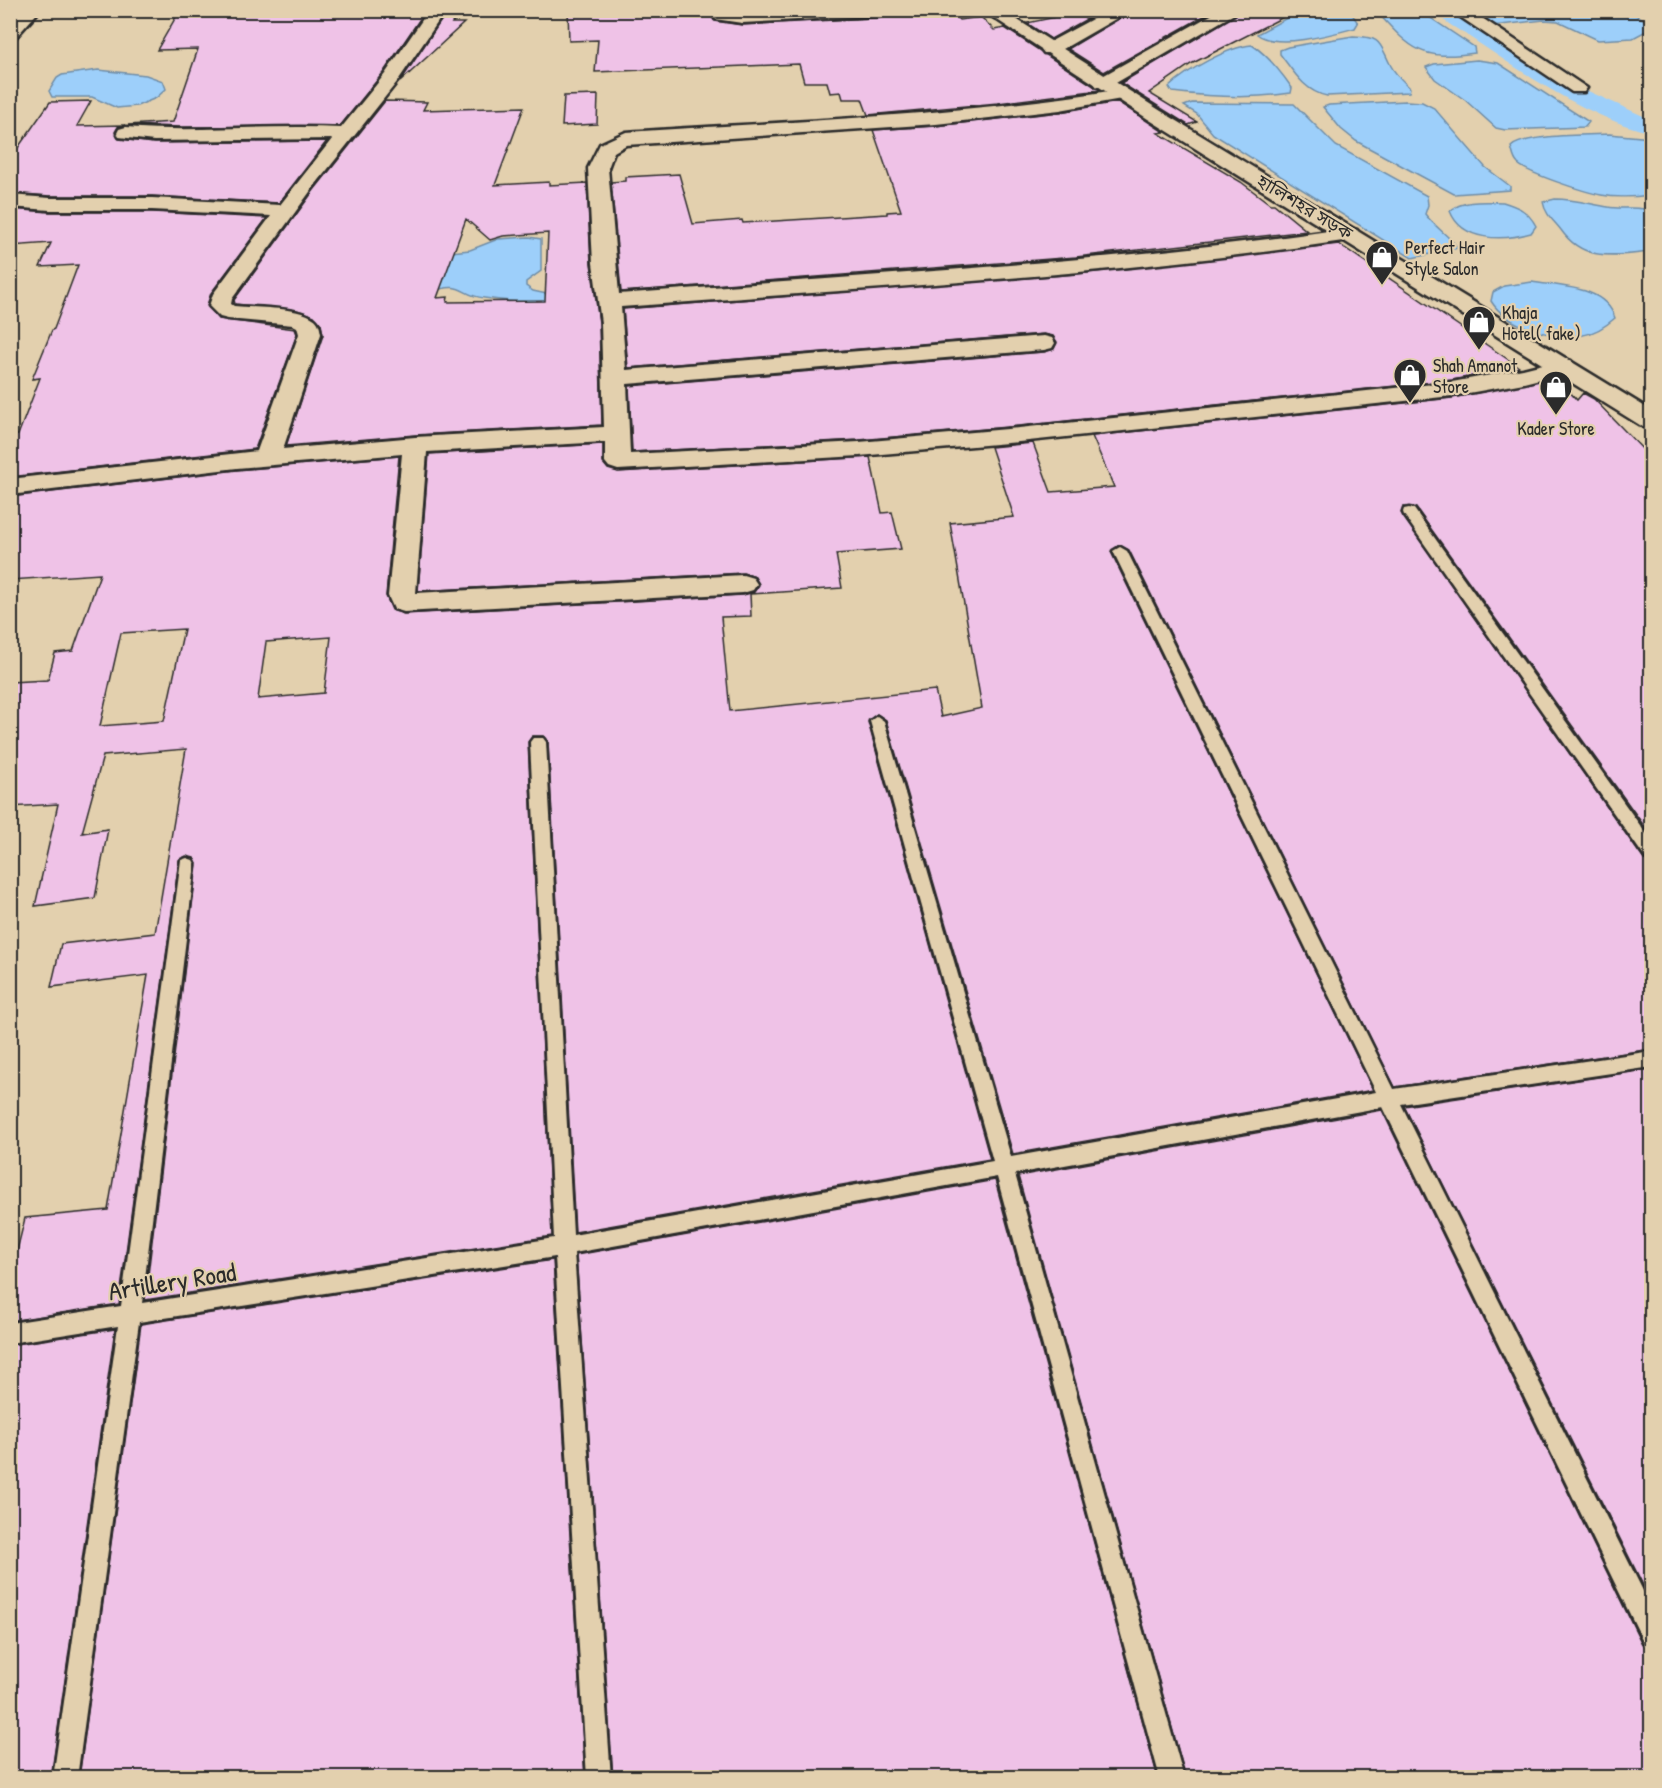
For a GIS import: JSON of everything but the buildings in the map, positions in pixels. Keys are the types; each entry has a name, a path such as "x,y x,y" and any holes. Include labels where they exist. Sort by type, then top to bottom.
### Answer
{"street":[{"path":"10,33 32,10"},
{"path":"267,459 310,334 307,322 228,312 220,306 225,293 285,211 391,78 438,10"},
{"path":"720,10 721,15 728,18 890,10"},
{"path":"1050,49 1123,10"},
{"path":"1103,82 1233,10"},
{"path":"1458,10 1578,88"},
{"name":"হালিশহর সড়ক","path":"991,11 1121,94 1652,422"},
{"path":"1121,94 1059,105 992,113 768,131 626,138 609,144 602,154 598,168 604,263 616,378 618,462 859,449 1019,435 1452,388 1524,376 1563,366"},
{"path":"126,133 202,136 287,130 346,134"},
{"path":"10,201 50,204 164,204 285,211"},
{"path":"609,301 1068,265 1277,244 1350,234"},
{"path":"616,378 1044,343"},
{"path":"10,487 484,438 617,434"},
{"path":"416,444 402,596 404,603 743,584"}],"lane":[{"path":"1408,512 1652,855"},
{"path":"1120,551 1652,1635"},
{"path":"877,720 1004,1167 1172,1778"},
{"path":"538,742 564,1246 598,1778"},
{"path":"65,1778 130,1314 187,864"},
{"name":"Artillery Road","path":"10,1333 564,1246 1389,1098 1652,1059"}],"water":[{"path":"1300,11 1350,11 1358,23 1355,28 1333,34 1291,41 1266,39 1257,34"},
{"path":"1376,11 1420,11 1474,47 1475,53 1441,55 1418,49 1398,35"},
{"path":"1467,11 1630,11 1651,24 1648,30 1633,38 1598,40 1558,21 1544,20 1492,26"},
{"path":"1353,36 1370,38 1379,43 1393,69 1410,88 1409,92 1327,96 1319,94 1300,80 1280,54 1280,50 1288,47"},
{"path":"1252,45 1279,70 1292,88 1291,93 1246,97 1217,96 1172,92 1169,87 1208,60 1231,50"},
{"path":"1477,60 1498,63 1589,122 1585,127 1505,130 1496,128 1465,100 1435,79 1426,67 1434,64"},
{"path":"98,70 146,75 163,81 166,89 156,98 137,106 117,108 92,97 52,97 49,91 57,78 62,75"},
{"path":"1406,101 1422,102 1434,108 1485,167 1510,186 1510,190 1454,194 1356,141 1341,129 1323,107"},
{"path":"1192,103 1294,104 1336,146 1427,196 1428,205 1425,214 1458,248 1412,258 1213,134 1197,114 1184,106"},
{"path":"1609,134 1651,138 1651,195 1607,196 1558,182 1533,173 1518,164 1511,147 1542,137"},
{"path":"1555,199 1651,211 1651,252 1613,255 1590,252 1580,248 1570,241 1546,210 1543,202"},
{"path":"1503,202 1518,208 1530,217 1536,226 1531,233 1520,236 1484,237 1464,229 1450,211 1468,203"},
{"path":"529,237 541,239 541,271 526,282 526,286 533,291 547,294 546,301 522,302 492,299 451,287 433,291 432,254 470,250 498,239"},
{"path":"1532,282 1591,293 1609,307 1615,318 1600,329 1588,334 1559,335 1519,325 1498,310 1491,301 1493,292 1504,286"}],"waterway":[{"path":"1443,10 1518,60 1570,91 1624,117 1652,127"}],"place":[{"name":"Perfect Hair Style Salon","path":"1382,286"},
{"name":"Khaja Hotel( fake)","path":"1479,351"},
{"name":"Shah Amanot Store","path":"1410,404"},
{"name":"Kader Store","path":"1556,416"}]}
